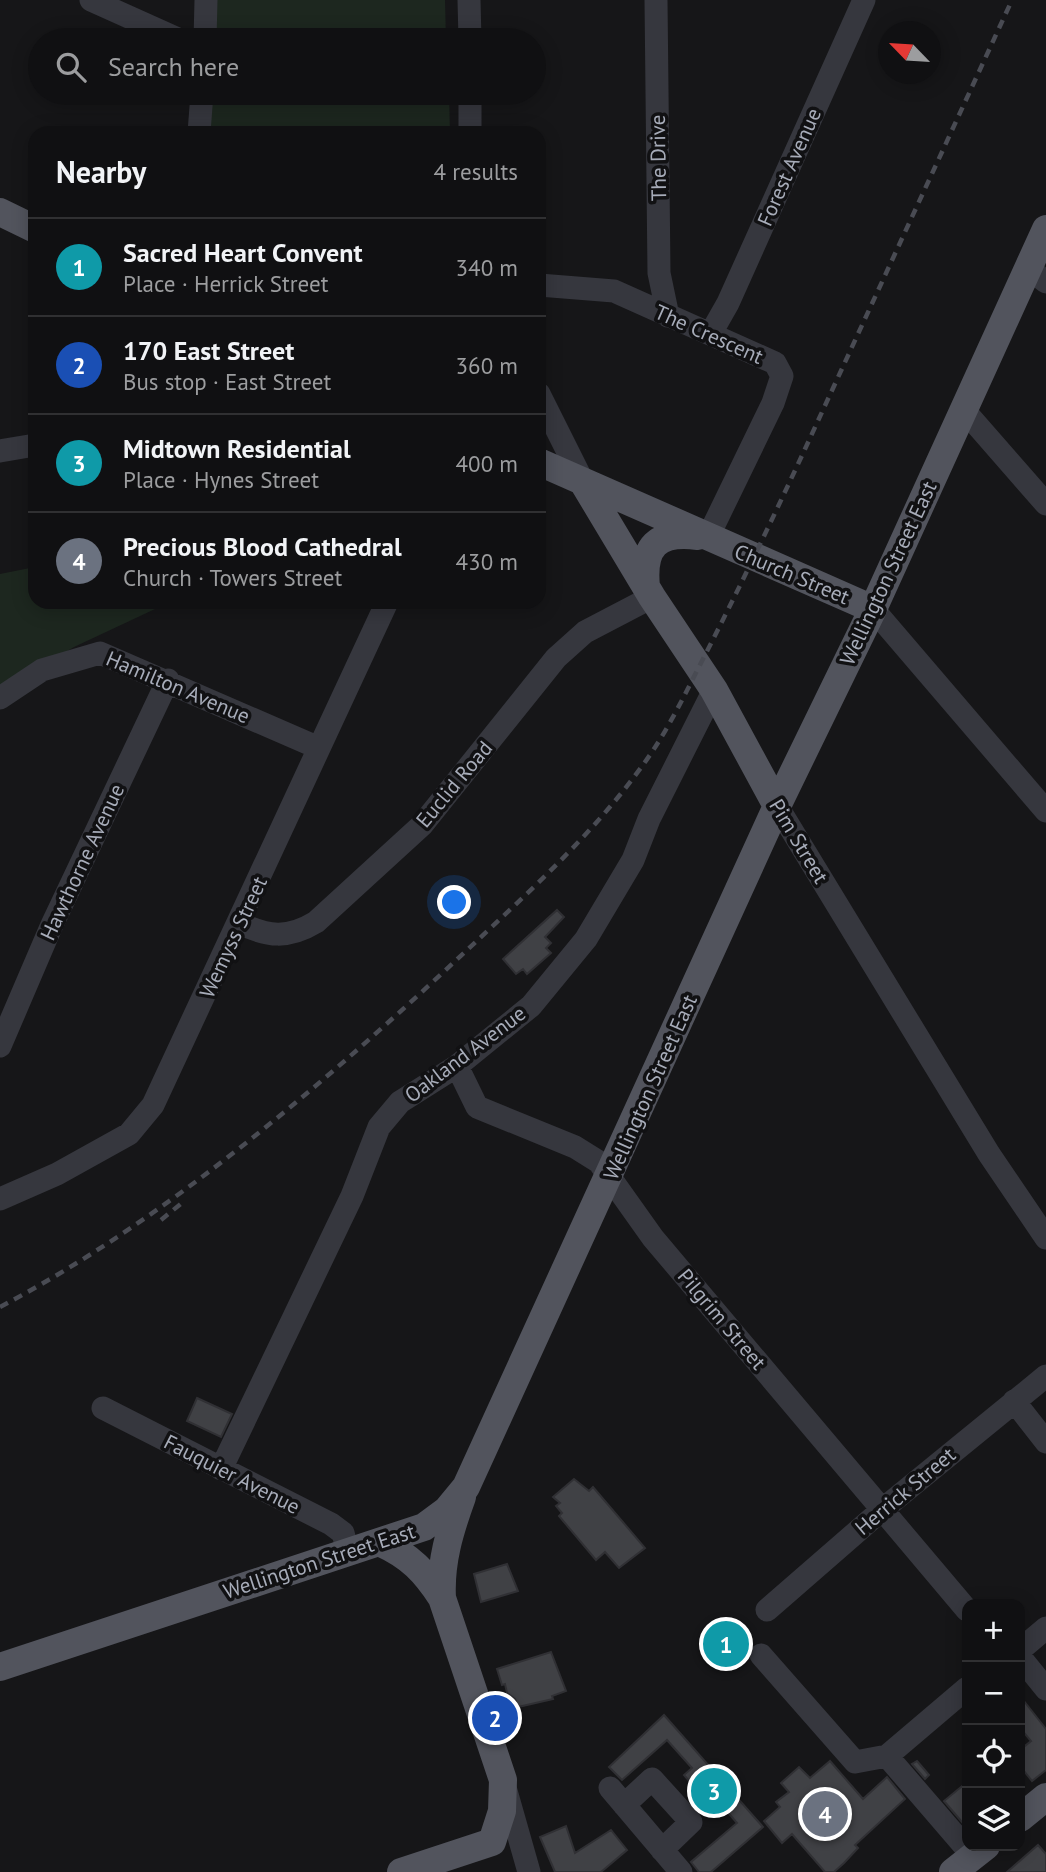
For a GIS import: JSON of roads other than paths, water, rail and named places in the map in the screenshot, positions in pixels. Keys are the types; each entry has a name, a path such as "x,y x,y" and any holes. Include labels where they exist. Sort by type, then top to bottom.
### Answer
{"main road":[{"path":"0,212 28,226"},
{"name":"Wellington Street East","path":"0,1667 424,1527 447,1510 466,1487 777,806 873,609 963,409 1037,275 1046,229"},
{"path":"546,465 583,482"},
{"name":"Church Street","path":"583,482 873,609"},
{"name":"Pim Street","path":"583,482 649,592 714,691 777,806"},
{"path":"649,592 644,567 648,551 661,539 679,534 708,537"},
{"path":"401,1872 492,1842 502,1811 503,1780 442,1598 441,1578 446,1543 466,1487"},
{"path":"381,1543 402,1552 416,1563 442,1598"},
{"path":"1025,1814 1046,1797"}],"street":[{"path":"91,0 153,28"},
{"path":"205,28 206,0"},
{"path":"470,0 470,28"},
{"name":"The Drive","path":"656,0 659,273 668,316"},
{"name":"Forest Avenue","path":"711,333 729,303 864,0"},
{"path":"200,126 201,105"},
{"path":"470,105 470,126"},
{"name":"The Crescent","path":"546,286 614,291 775,363 782,376 773,403 708,537"},
{"path":"546,408 583,482"},
{"path":"963,409 1046,504"},
{"path":"0,452 28,446"},
{"name":"Euclid Road","path":"239,923 275,934 297,934 316,922 422,825 556,658 585,632 649,592"},
{"name":"Wemyss Street","path":"0,1199 57,1174 129,1134 153,1105 384,609"},
{"name":"Church Street","path":"873,609 1046,811"},
{"name":"Hamilton Avenue","path":"0,698 42,670 100,653 169,680 319,748"},
{"name":"Hawthorne Avenue","path":"0,1046 51,927 169,680"},
{"name":"Oakland Avenue","path":"221,1469 352,1196 379,1127 400,1102 457,1066 531,1006 586,939 634,860 649,819 714,691"},
{"name":"Pim Street","path":"777,806 989,1154 1046,1238"},
{"name":"Pilgrim Street","path":"457,1066 477,1107 575,1147 599,1162 653,1238 962,1604"},
{"name":"Herrick Street","path":"767,1610 883,1509 1046,1376"},
{"path":"1014,1401 1046,1441"},
{"name":"Fauquier Avenue","path":"103,1408 331,1524 343,1533 348,1552"},
{"path":"1025,1646 1046,1628"},
{"path":"761,1656 855,1762 887,1756 962,1692"},
{"path":"1024,1662 1046,1689"},
{"path":"887,1756 971,1858"},
{"path":"662,1850 691,1822 652,1779 617,1796 662,1850 681,1872"},
{"path":"503,1780 529,1872"},
{"path":"492,1842 507,1854 520,1872"}],"railway":[{"path":"0,1307 125,1232 185,1190 302,1097 413,1000 540,881 588,832 632,780 673,717 744,578 1012,0"},
{"path":"161,1220 183,1202"}],"place":[{"name":"Sacred Heart Convent","path":"726,1644"},
{"name":"170 East Street","path":"495,1718"},
{"name":"Midtown Residential","path":"714,1791"},
{"name":"Precious Blood Cathedral","path":"825,1814"}]}
